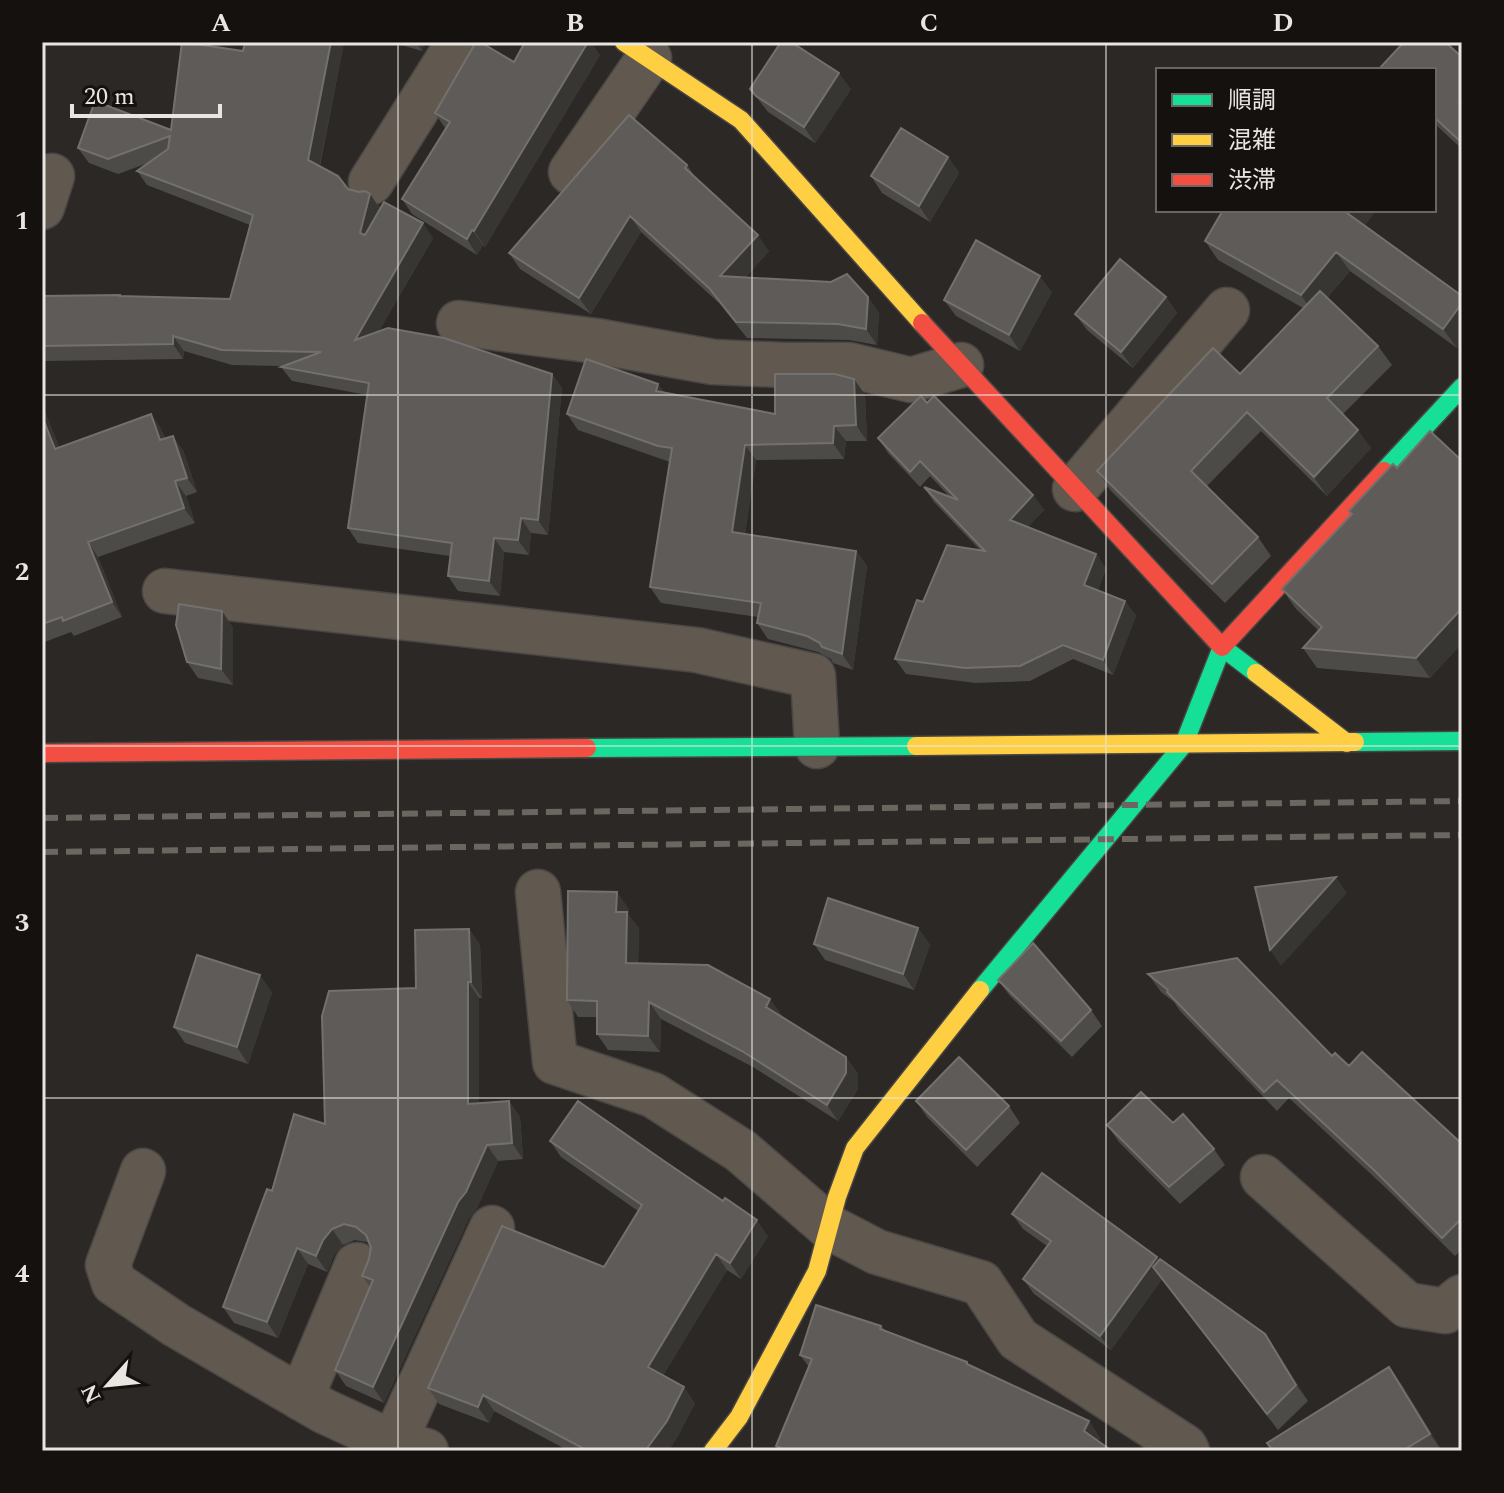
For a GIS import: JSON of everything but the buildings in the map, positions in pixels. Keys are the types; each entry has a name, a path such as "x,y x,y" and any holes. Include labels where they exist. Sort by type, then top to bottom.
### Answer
{"street":[{"path":"371,182 459,42"},
{"path":"571,172 636,50 741,120 867,263 1222,647 1347,743"},
{"path":"1075,489 1227,310"},
{"path":"459,323 596,341 713,362 849,365 911,380 961,365"},
{"path":"713,1451 739,1417 817,1271 837,1197 855,1148 941,1038 1184,744 1222,647 1462,387"},
{"path":"165,591 697,650 813,676 817,746"},
{"path":"42,753 1462,741"},
{"path":"538,892 555,1062 653,1095 741,1151 829,1227 877,1252 981,1283 1018,1339 1187,1451"},
{"path":"143,1171 108,1265 114,1283 176,1325 324,1411 410,1446 492,1228"},
{"path":"1263,1177 1407,1305 1456,1315"},
{"path":"301,1398 357,1265"}],"railway":[{"path":"42,818 1462,801"},
{"path":"42,852 1462,835"}],"traffic: fast":[{"path":"1384,471 1462,387"},
{"path":"980,990 1184,744 1222,647 1256,673"},
{"path":"1355,742 1462,741"},
{"path":"587,748 916,746"}],"traffic: slow":[{"path":"624,42 741,120 922,323"},
{"path":"1256,673 1347,743"},
{"path":"916,746 1355,742"},
{"path":"713,1451 739,1417 817,1271 837,1197 855,1148 980,990"}],"traffic: jam":[{"path":"922,323 1222,647 1384,471"},
{"path":"42,753 587,748"}]}
